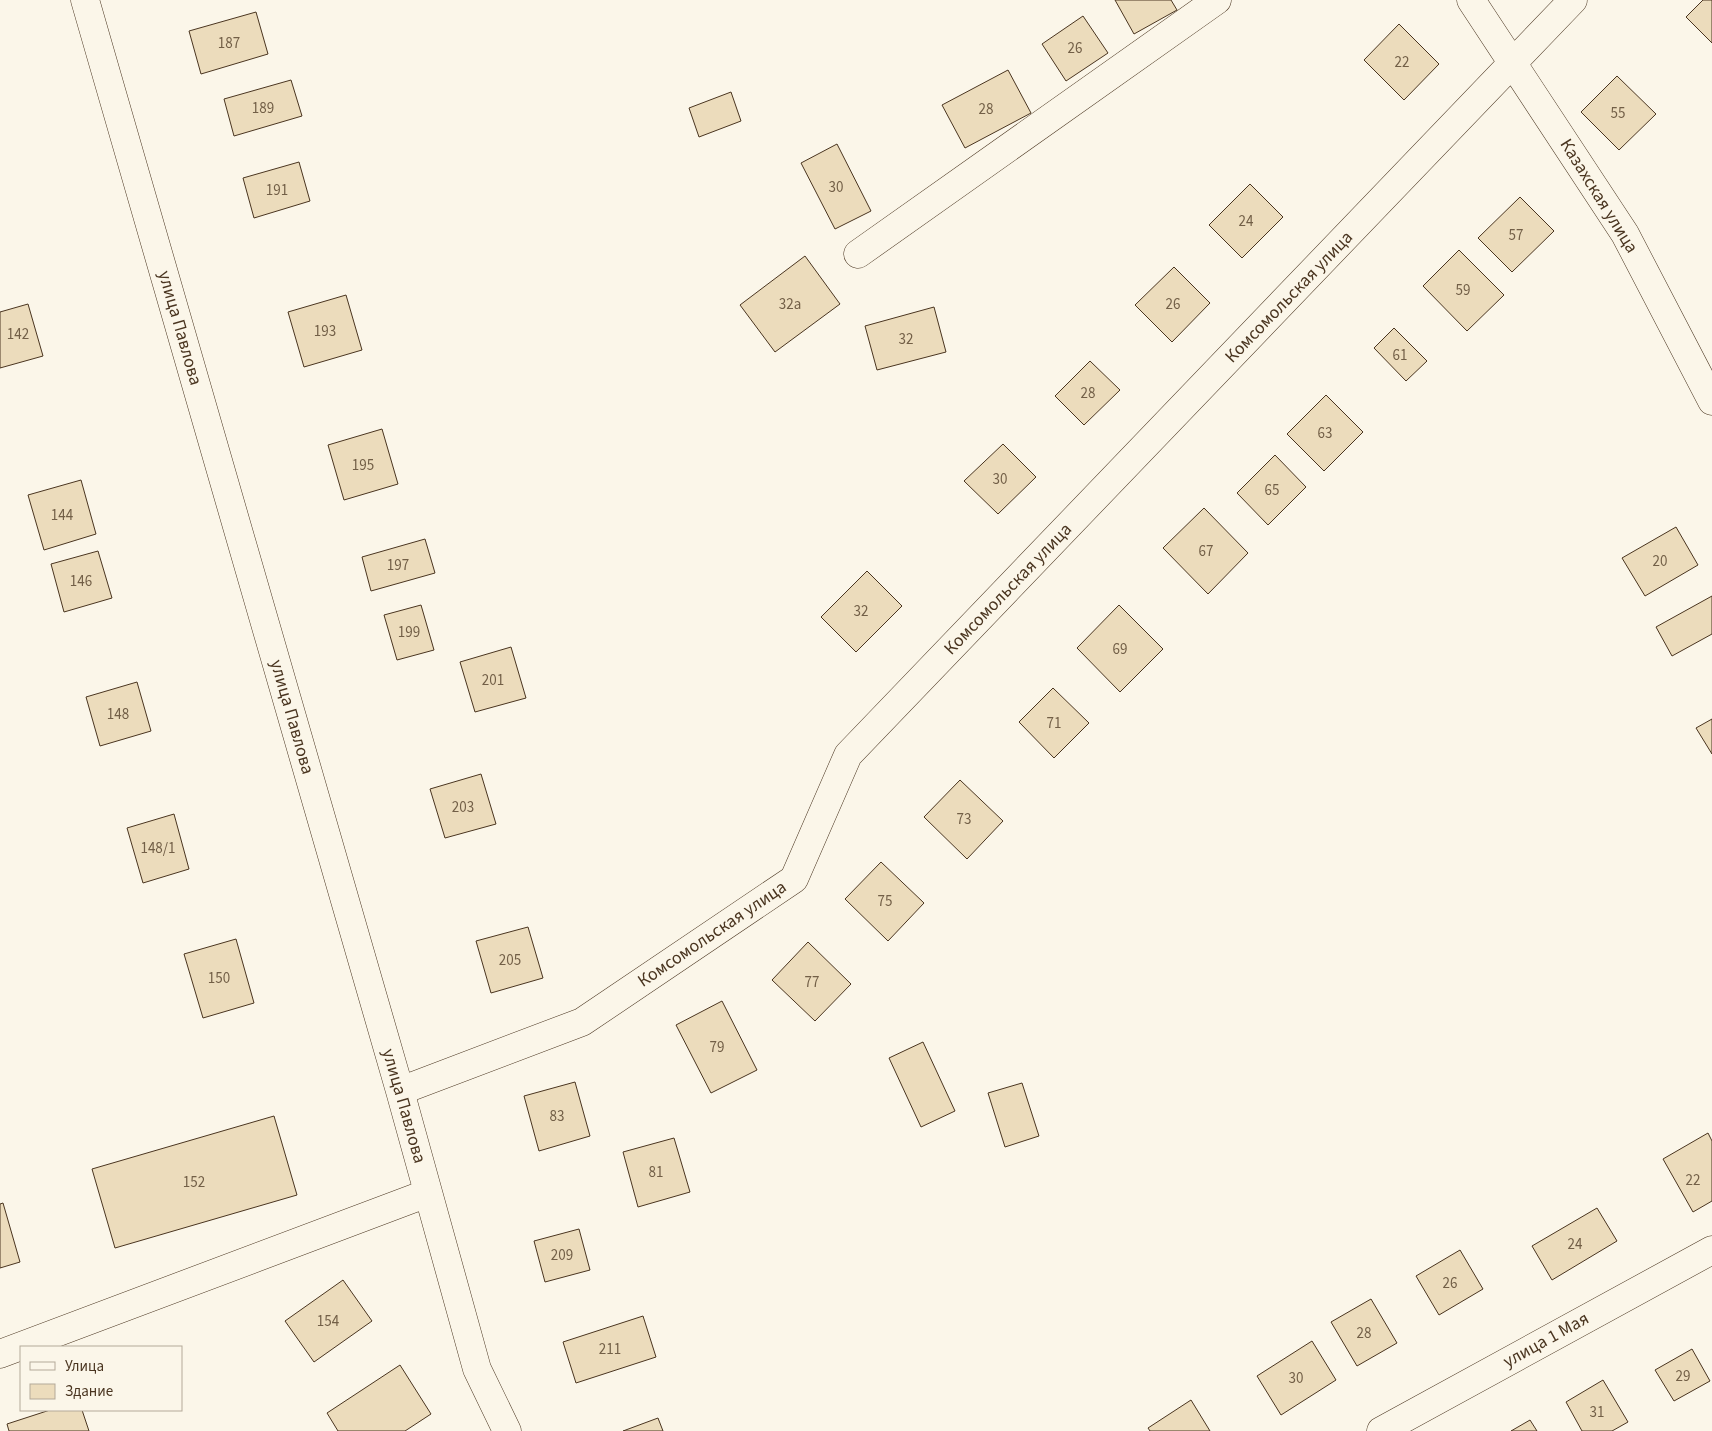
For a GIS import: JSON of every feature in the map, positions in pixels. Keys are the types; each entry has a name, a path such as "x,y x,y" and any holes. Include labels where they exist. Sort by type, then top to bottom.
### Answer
{"street":[{"name":"улица Павлова","path":"85,0 400,1090 477,1369 507,1431"},
{"path":"858,254 1218,0"},
{"name":"Казахская улица","path":"1471,0 1625,234 1712,401"},
{"name":"Комсомольская улица","path":"400,1090 582,1022 794,880 848,755 1573,0"},
{"path":"21,1346 428,1193"},
{"name":"улица 1 Мая","path":"1381,1431 1712,1250"},
{"path":"0,1354 20,1346"}],"building":[{"path":"1115,0 1171,0 1177,10 1134,34"},
{"path":"1703,0 1712,0 1712,43 1686,17"},
{"path":"256,12 268,54 201,74 189,31"},
{"path":"1083,16 1108,53 1066,81 1042,44"},
{"path":"1399,24 1439,64 1404,100 1364,60"},
{"path":"1008,70 1031,113 965,148 942,105"},
{"path":"1617,76 1656,114 1619,150 1581,112"},
{"path":"291,80 302,116 234,136 224,99"},
{"path":"731,92 741,121 699,137 689,108"},
{"path":"837,144 871,211 835,229 801,163"},
{"path":"299,162 310,201 254,218 243,178"},
{"path":"1250,184 1283,217 1242,258 1209,225"},
{"path":"1520,197 1554,231 1512,272 1478,238"},
{"path":"1459,250 1504,295 1467,331 1423,286"},
{"path":"805,256 840,304 775,352 740,305"},
{"path":"1174,267 1210,303 1172,342 1135,305"},
{"path":"346,295 362,350 304,367 288,312"},
{"path":"28,304 43,356 0,368 0,312"},
{"path":"934,307 946,352 877,370 865,326"},
{"path":"1394,328 1427,361 1406,381 1374,348"},
{"path":"1090,361 1120,390 1084,425 1055,396"},
{"path":"1326,395 1363,432 1324,471 1287,434"},
{"path":"382,429 398,484 344,500 328,445"},
{"path":"1003,444 1036,477 998,514 964,481"},
{"path":"1275,455 1306,487 1268,525 1237,493"},
{"path":"81,480 96,534 44,550 28,495"},
{"path":"1204,508 1248,553 1208,594 1163,548"},
{"path":"1676,527 1698,565 1645,596 1622,558"},
{"path":"425,539 435,573 371,591 362,557"},
{"path":"98,551 112,598 64,612 51,564"},
{"path":"867,571 902,606 856,652 821,617"},
{"path":"1712,596 1712,634 1672,656 1656,627"},
{"path":"421,605 434,650 397,660 384,615"},
{"path":"1119,605 1163,649 1120,692 1077,648"},
{"path":"511,647 526,698 475,712 460,662"},
{"path":"137,682 151,731 100,746 86,697"},
{"path":"1053,688 1089,723 1054,758 1019,722"},
{"path":"1712,719 1712,754 1696,728"},
{"path":"481,774 496,824 445,838 430,789"},
{"path":"960,780 1003,821 967,859 924,817"},
{"path":"174,814 189,869 143,883 127,828"},
{"path":"881,862 924,903 888,941 845,899"},
{"path":"528,927 543,978 491,993 476,941"},
{"path":"236,939 254,1003 203,1018 184,954"},
{"path":"808,942 851,984 815,1021 772,980"},
{"path":"722,1001 757,1070 711,1093 676,1025"},
{"path":"923,1042 955,1111 921,1127 889,1058"},
{"path":"575,1082 590,1136 539,1151 524,1096"},
{"path":"1022,1083 1039,1136 1005,1147 988,1093"},
{"path":"274,1116 297,1195 115,1248 92,1169"},
{"path":"1708,1133 1712,1141 1712,1201 1693,1212 1663,1159"},
{"path":"674,1138 690,1192 638,1207 623,1152"},
{"path":"3,1203 20,1262 0,1268 0,1204"},
{"path":"1597,1208 1617,1241 1552,1280 1532,1246"},
{"path":"579,1229 590,1270 545,1282 534,1241"},
{"path":"1460,1250 1483,1289 1439,1315 1416,1276"},
{"path":"343,1280 372,1321 314,1362 285,1321"},
{"path":"1371,1299 1397,1343 1357,1366 1331,1322"},
{"path":"643,1316 656,1357 576,1383 563,1342"},
{"path":"1312,1341 1336,1380 1281,1415 1257,1376"},
{"path":"1692,1349 1710,1381 1674,1401 1655,1370"},
{"path":"400,1365 431,1414 405,1431 338,1431 327,1413"},
{"path":"1603,1380 1628,1422 1612,1431 1582,1431 1566,1402"},
{"path":"1191,1400 1210,1431 1150,1431 1148,1428"},
{"path":"47,1411 82,1411 89,1431 9,1431 7,1424"},
{"path":"658,1418 663,1431 623,1431"},
{"path":"1530,1420 1537,1431 1511,1431"}]}
